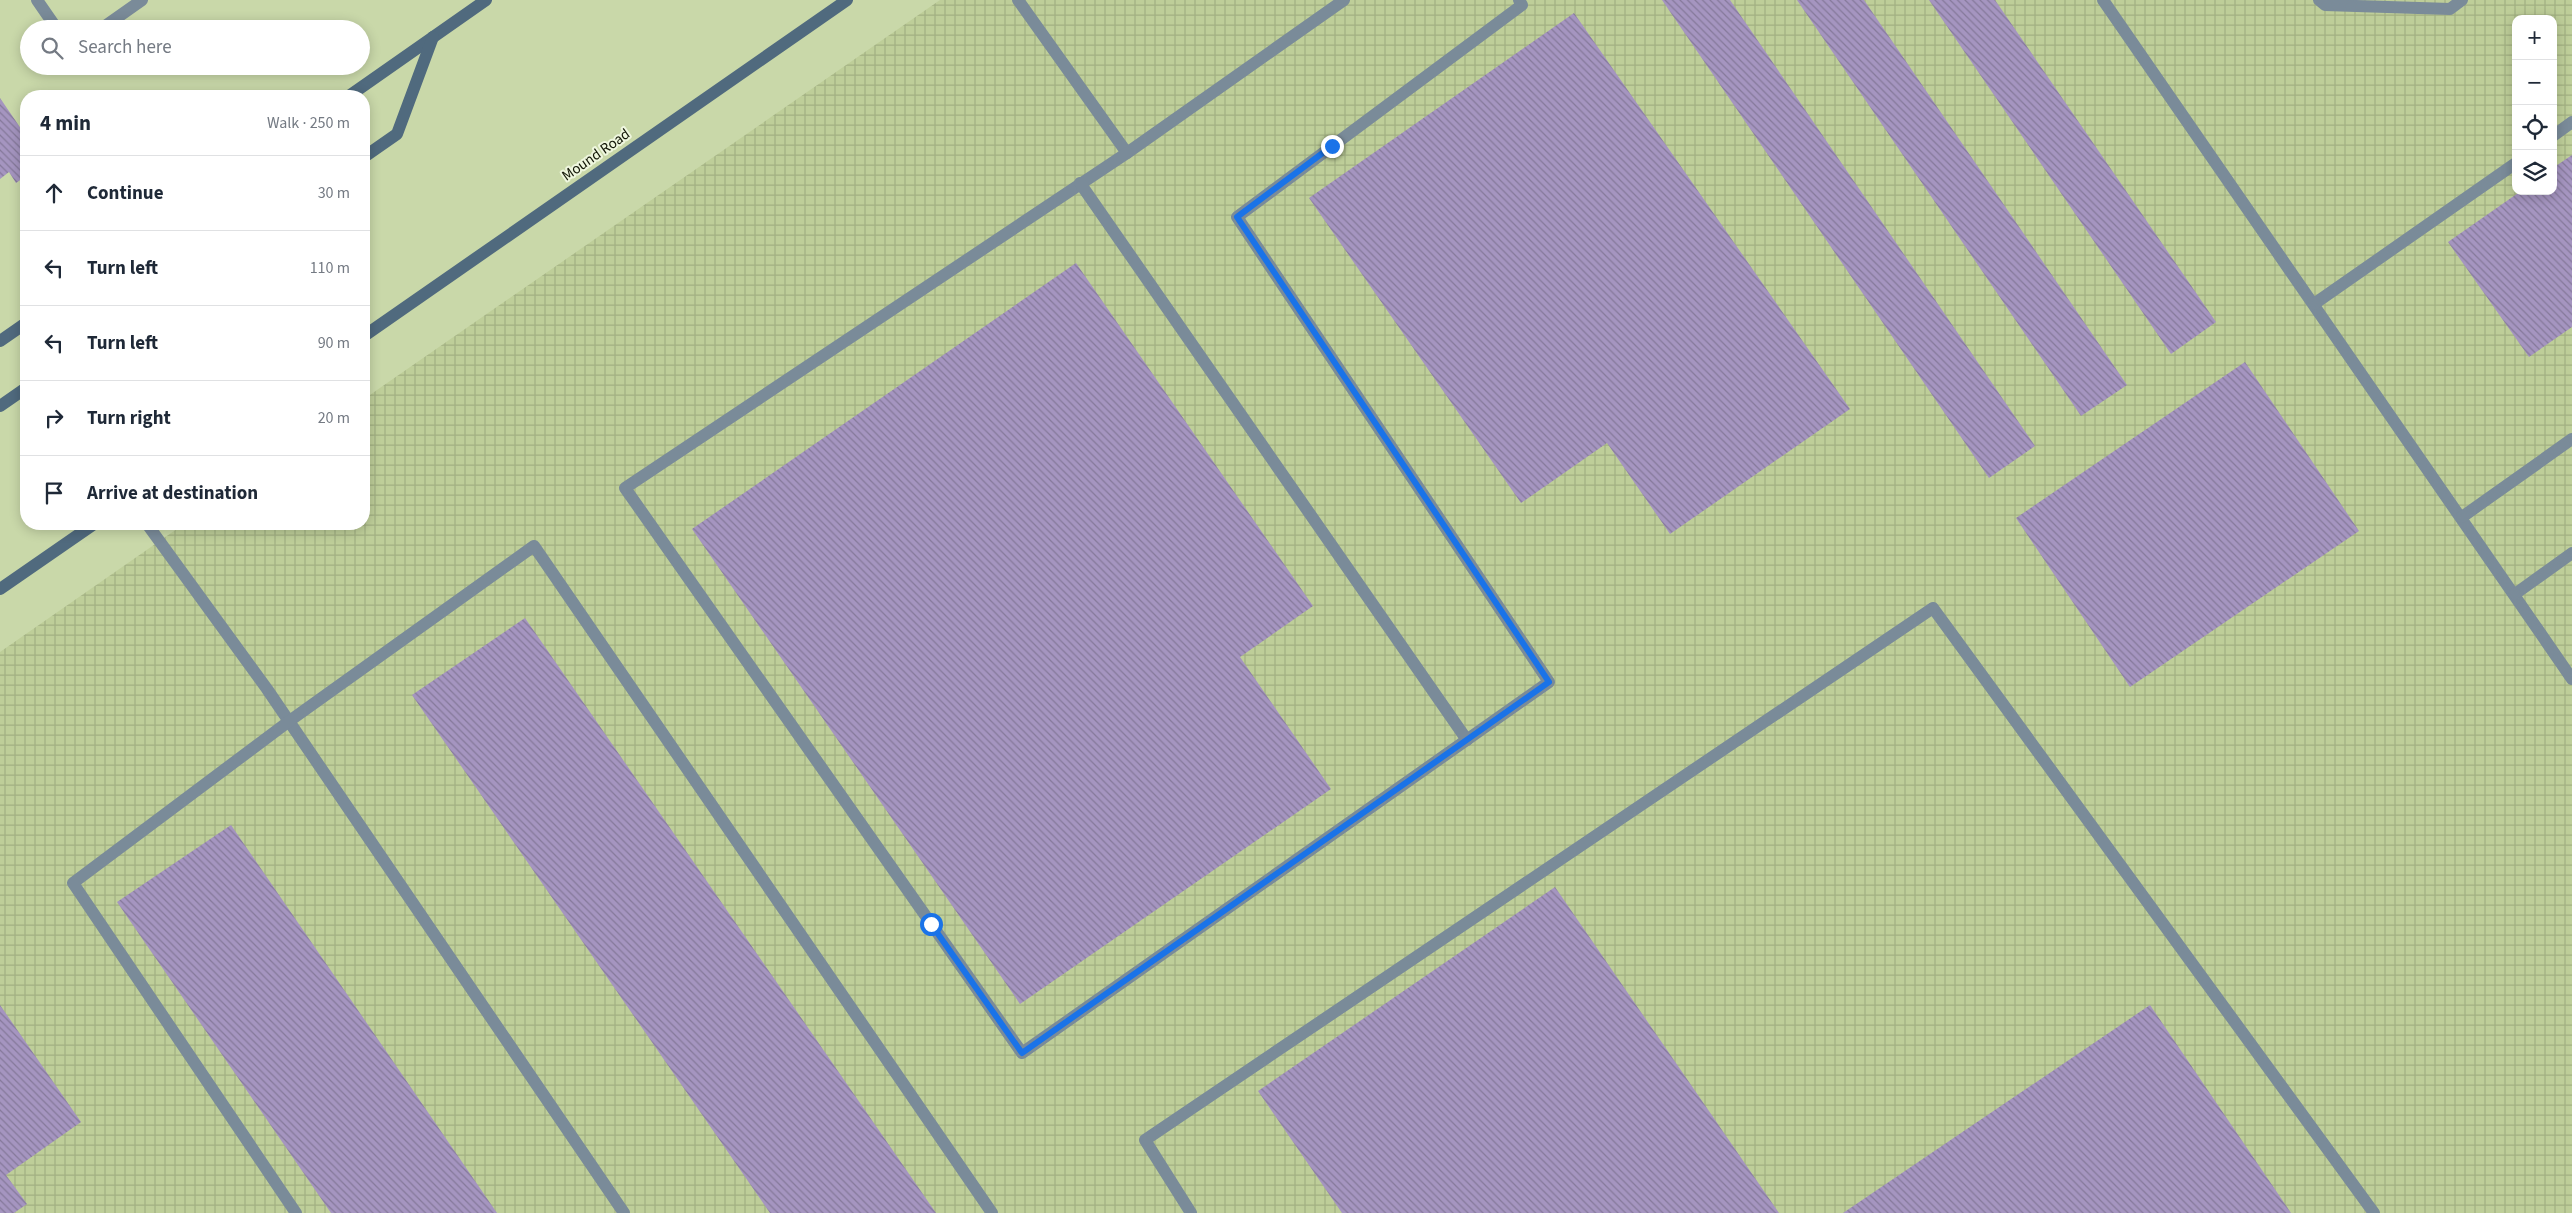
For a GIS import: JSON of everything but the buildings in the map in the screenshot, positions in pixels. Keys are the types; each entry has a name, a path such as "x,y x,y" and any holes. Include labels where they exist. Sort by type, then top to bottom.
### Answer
{"main road":[{"path":"358,90 486,0"},
{"name":"Mound Road","path":"370,332 847,0"},
{"path":"370,153 397,134 433,37"},
{"path":"0,341 20,327"},
{"path":"0,406 20,392"},
{"path":"0,589 85,530"}],"lane":[{"path":"37,0 51,20"},
{"path":"114,20 142,0"},
{"path":"1018,0 1127,153"},
{"path":"1344,0 1127,153 624,488 1022,1053 1549,682 1237,217 1522,5 1519,0"},
{"path":"2103,0 2572,678"},
{"path":"2320,0 2325,5 2450,9 2462,0"},
{"path":"2557,133 2572,122"},
{"path":"2314,304 2512,166"},
{"path":"1080,183 1467,740"},
{"path":"2462,517 2572,439"},
{"path":"152,530 267,689 624,1213"},
{"path":"296,1213 73,883 288,722 534,546 992,1213"},
{"path":"2515,594 2572,553"},
{"path":"1191,1213 1145,1140 1933,608 2374,1213"}],"shaded area":[{"path":"940,0 2572,0 2572,1213 0,1213 0,652 175,530 370,530 370,395"}],"route":[{"path":"931,924 1022,1053 1549,682 1237,217 1332,146"}]}
